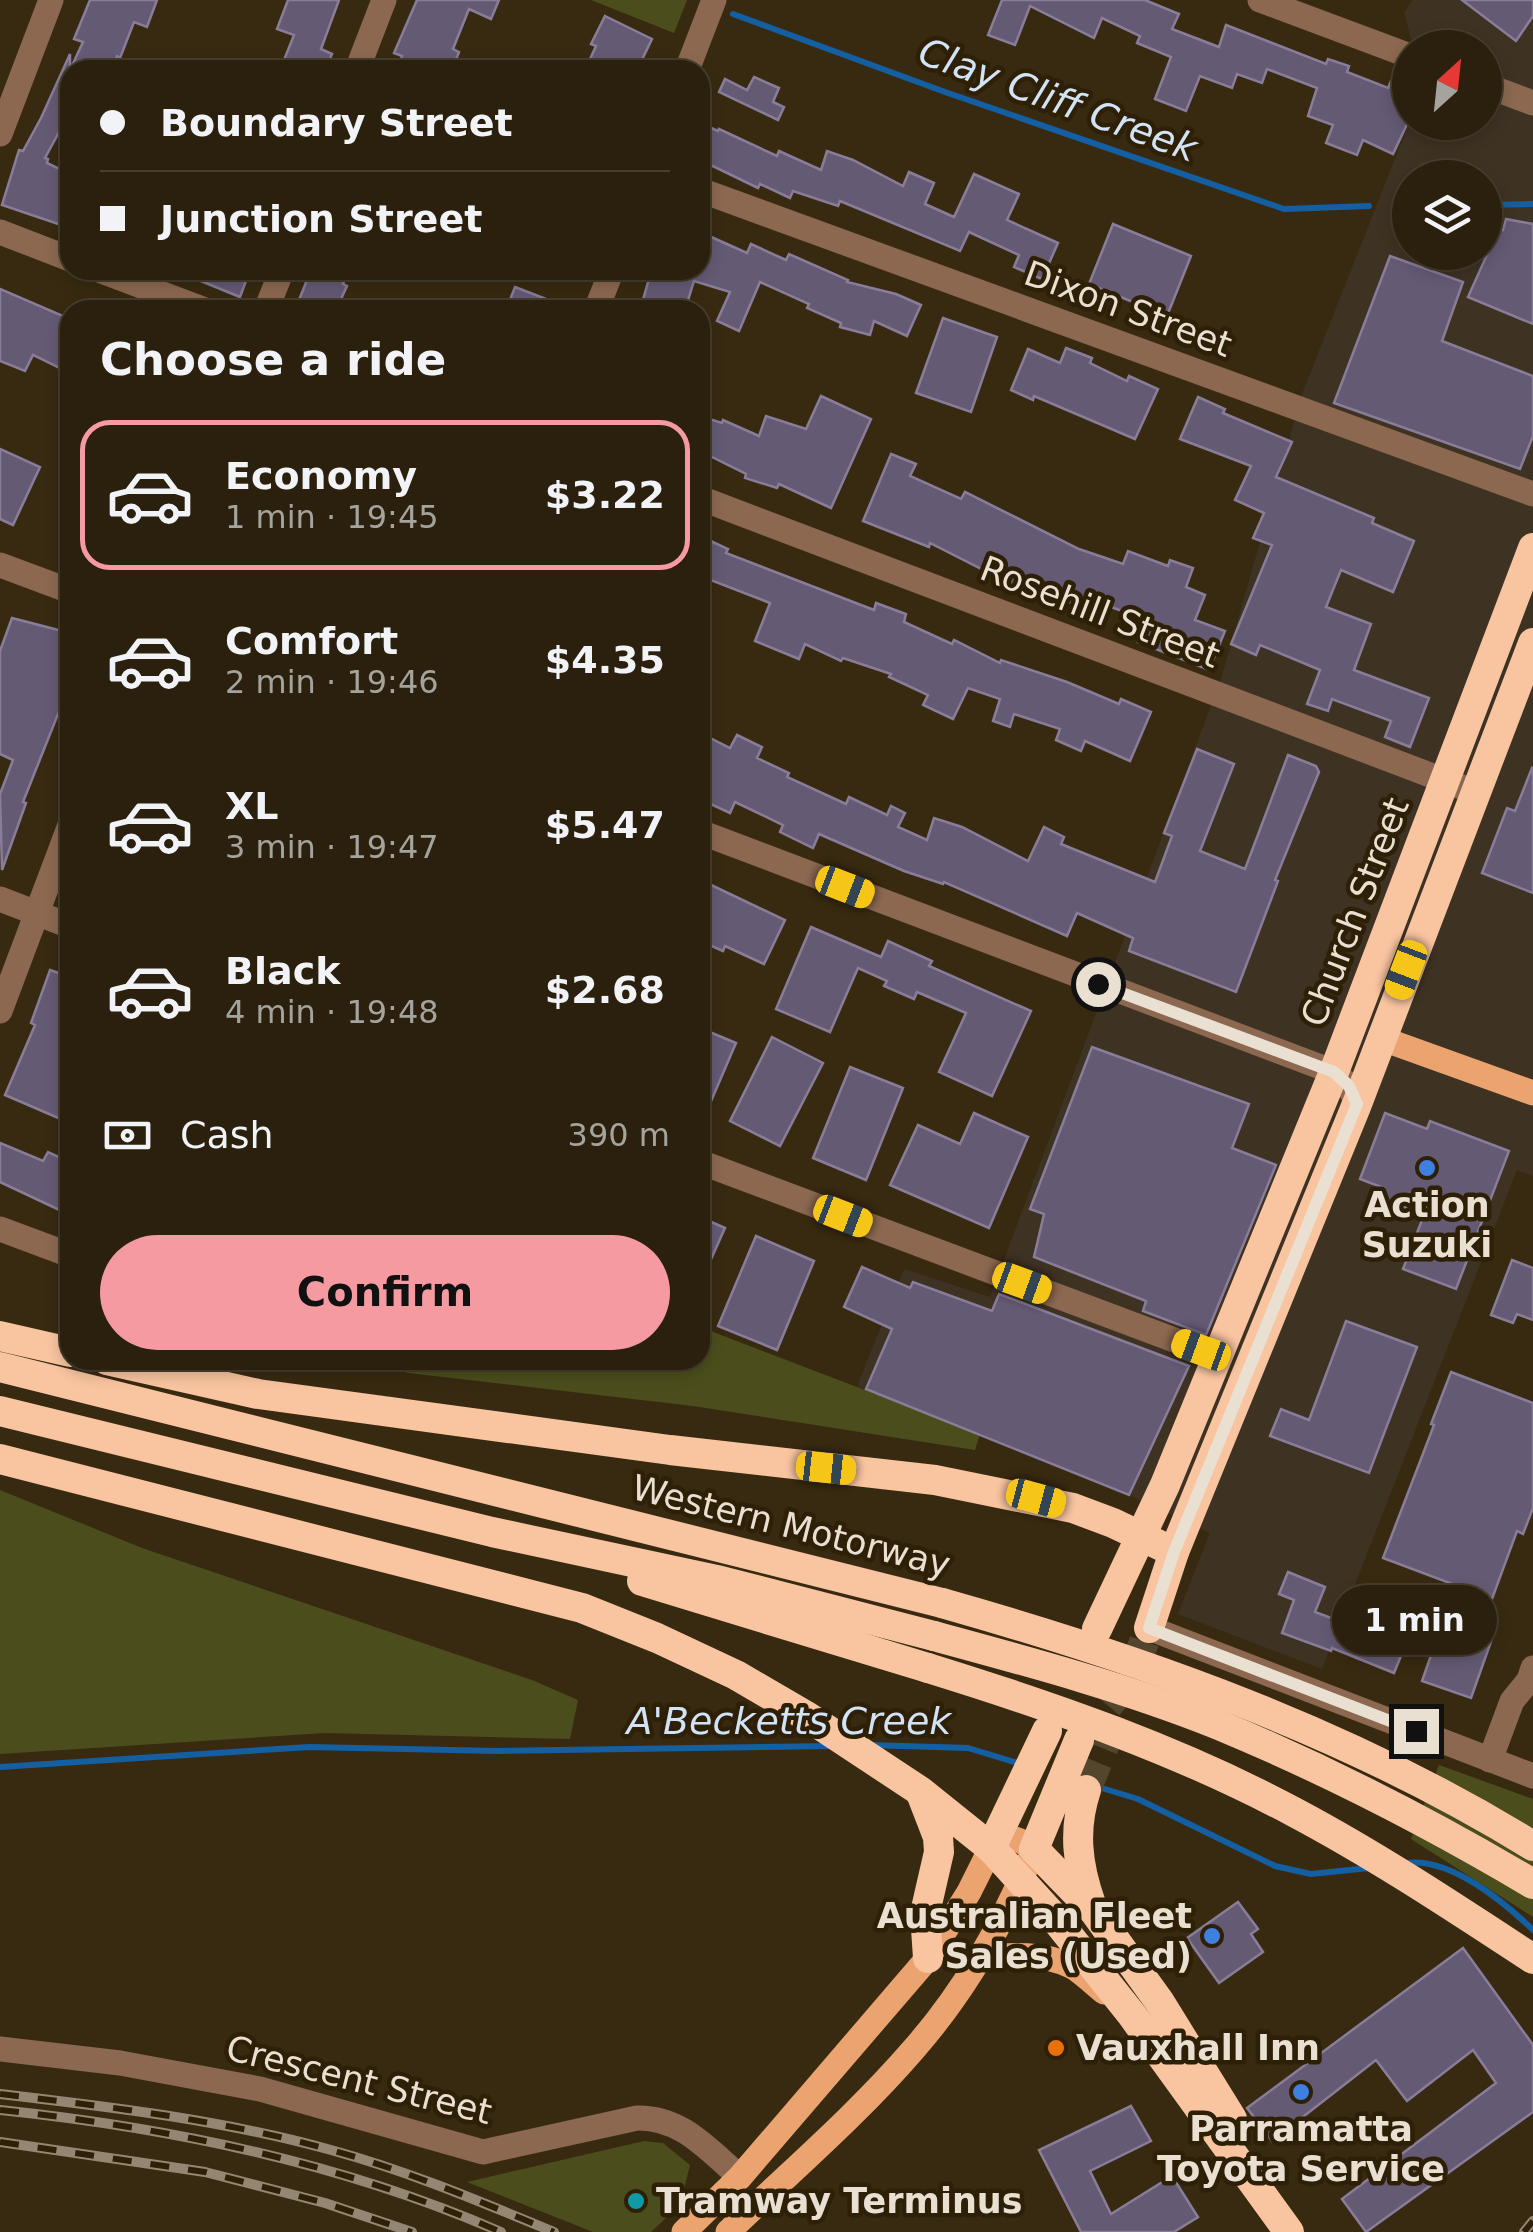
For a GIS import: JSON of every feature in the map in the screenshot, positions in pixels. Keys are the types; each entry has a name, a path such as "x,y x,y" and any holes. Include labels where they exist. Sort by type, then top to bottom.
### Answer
{"highway":[{"name":"Church Street","path":"1097,1629 1143,1536 1217,1356 1323,1068 1349,1035 1533,548"},
{"name":"Church Street","path":"1149,1628 1174,1552 1357,1104 1533,644"},
{"path":"0,1336 60,1350"},
{"name":"Western Motorway","path":"0,1367 942,1603 1054,1635 1239,1700 1371,1758 1533,1846"},
{"path":"151,1370 258,1394 670,1450 935,1480 1072,1508 1174,1552"},
{"name":"Western Motorway","path":"0,1411 492,1532 721,1581 1065,1672 1216,1724 1470,1846 1533,1884"},
{"path":"0,1459 582,1608 736,1675 808,1716 920,1790 998,1833 1021,1881 1132,2015 1289,2232"},
{"name":"Western Motorway","path":"492,1532 1093,1722 1229,1780 1354,1845 1533,1959"},
{"path":"998,1833 1047,1731"},
{"path":"1079,1740 1039,1837 1159,2000 1218,2098 1312,2232"},
{"path":"920,1790 938,1837 939,1852 925,1913 928,1958"},
{"path":"1086,1790 1077,1818 1080,1875 1094,1912"}],"main road":[{"path":"1380,1038 1533,1094"},
{"path":"684,2232 740,2176 928,1958 969,1892 998,1833 1020,1839 1039,1837 1008,1910 913,2050 853,2114 728,2232"},
{"path":"979,1957 1036,1957 1072,1967 1132,2015"},
{"path":"740,2176 757,2177 778,2158 853,2114"}],"street":[{"path":"0,134 51,0"},
{"path":"362,60 384,0"},
{"path":"691,60 714,0"},
{"path":"1260,0 1392,49"},
{"path":"1502,90 1533,102"},
{"name":"Dixon Street","path":"710,194 1533,494"},
{"path":"0,232 60,255"},
{"path":"126,280 178,300"},
{"name":"Rosehill Street","path":"710,502 1475,792"},
{"path":"0,565 60,587"},
{"path":"710,836 1323,1068 1349,1086 1357,1104"},
{"path":"0,1012 60,851"},
{"path":"0,899 60,922"},
{"path":"1349,1035 1380,1038"},
{"path":"710,1166 1217,1356"},
{"path":"0,1228 60,1251"},
{"path":"1149,1628 1533,1776"},
{"path":"1490,1760 1512,1701 1533,1668"},
{"name":"Crescent Street","path":"0,2049 120,2062 260,2088 484,2152 651,2118 680,2126 740,2176"}],"shaded area":[{"path":"1413,0 1533,0 1533,1176 1517,1170 1322,1669 1178,1614 1210,1533 1129,1495 857,1386 904,1269 990,1297 1221,679 1302,394 1392,166 1392,270 1502,270 1502,160 1395,160 1402,140 1502,140 1502,30 1409,30 1404,12"}],"green space":[{"path":"591,0 687,0 674,33"},
{"path":"710,1331 980,1434 975,1450 693,1406 398,1370 710,1370"},
{"path":"0,1490 142,1548 532,1680 578,1700 570,1739 325,1733 0,1754"},
{"path":"1439,1765 1533,1799 1533,1917 1411,1839"},
{"path":"644,2141 663,2143 690,2165 680,2205 651,2232 593,2232 467,2182"}],"building":[{"path":"90,0 157,0 147,27 134,22 120,58 75,60 83,42 74,39"},
{"path":"288,0 339,0 321,49 332,54 329,60 284,60 294,35 277,29"},
{"path":"417,0 499,0 491,19 469,9 453,49 459,52 456,60 401,60 402,56 394,53"},
{"path":"1002,0 1145,0 1179,14 1172,29 1219,47 1226,25 1326,64 1328,59 1349,66 1347,72 1388,88 1392,81 1392,140 1400,140 1393,154 1363,140 1357,155 1326,143 1333,125 1308,116 1317,88 1267,69 1262,83 1237,74 1232,88 1200,76 1186,111 1155,99 1171,57 1137,43 1140,36 1102,18 1094,38 1030,6 1015,45 988,35"},
{"path":"1462,0 1533,0 1533,16 1516,41"},
{"path":"605,16 652,39 642,60 590,60 596,46 591,44"},
{"path":"60,76 60,130 45,158 60,169 60,225 2,205 19,150 23,151"},
{"path":"754,77 779,88 773,102 784,107 778,120 719,92 725,79 747,90"},
{"path":"710,127 821,170 827,151 903,186 909,172 934,183 925,204 954,217 974,174 1019,194 1007,220 1058,243 1042,279 1014,267 1019,255 969,232 960,251 840,201 838,206 793,191 790,198 760,184 758,188 710,165"},
{"path":"1506,219 1533,224 1533,324 1468,297 1480,270 1502,270"},
{"path":"1113,224 1191,256 1167,316 1089,284"},
{"path":"710,236 747,253 751,244 786,260 789,254 847,282 896,294 921,305 907,336 874,321 870,335 840,327 841,323 807,308 809,304 760,282 739,331 717,321 730,292 694,281 688,300 643,300 649,280 710,280"},
{"path":"1390,256 1392,270 1429,270 1463,282 1442,341 1533,376 1533,436 1520,469 1334,403"},
{"path":"198,280 246,280 240,297"},
{"path":"307,280 344,280 347,286 341,300 299,300"},
{"path":"515,287 549,300 510,300"},
{"path":"0,289 60,315 60,368 33,355 25,371 0,361"},
{"path":"943,318 997,337 971,412 916,393"},
{"path":"1066,348 1092,358 1090,363 1127,381 1129,376 1158,389 1135,439 1011,390 1028,349 1060,363"},
{"path":"821,396 871,419 831,508 779,484 777,488 745,478 746,474 710,456 710,419 722,423 723,420 759,436 766,416 806,429"},
{"path":"1198,397 1225,409 1223,413 1292,442 1276,477 1374,518 1372,523 1414,541 1393,592 1341,570 1326,607 1371,624 1354,670 1429,698 1410,747 1385,737 1391,721 1332,699 1328,711 1307,704 1320,670 1260,645 1256,655 1231,644 1272,545 1253,538 1264,513 1235,500 1251,466 1180,439"},
{"path":"0,449 40,467 13,525 0,519"},
{"path":"891,454 916,464 910,476 961,499 965,492 1079,549 1123,564 1128,551 1168,566 1170,560 1193,568 1186,587 1205,595 1195,620 1225,631 1209,670 1138,642 1147,620 1100,603 1097,612 1017,578 1013,585 930,543 929,547 863,521"},
{"path":"710,541 728,549 726,553 874,610 876,603 906,614 904,622 952,644 954,640 1000,663 1001,660 1151,712 1130,761 1085,741 1081,751 1056,740 1060,729 1014,714 1010,727 993,721 1000,699 968,688 953,719 923,705 928,695 889,677 891,674 843,658 841,661 805,644 799,659 755,641 770,603 710,580"},
{"path":"12,618 60,630 60,709 23,802 26,803 2,870 0,794 13,760 0,754 0,651"},
{"path":"737,735 762,747 757,758 789,773 787,777 846,804 849,797 887,815 891,806 905,813 898,827 927,840 934,818 962,827 1028,861 1044,827 1064,837 1061,844 1155,882 1172,836 1164,833 1197,749 1234,764 1200,851 1245,869 1288,755 1316,766 1319,772 1275,880 1278,881 1236,992 1129,951 1133,938 1077,913 1067,936 944,882 904,871 819,834 813,848 780,832 783,825 735,802 730,813 710,804 710,738 730,748"},
{"path":"1532,768 1533,893 1482,873 1507,808 1515,811"},
{"path":"710,884 785,920 764,964 725,946 723,951 710,945"},
{"path":"811,927 881,957 888,941 932,961 929,966 1031,1011 992,1096 939,1072 966,1013 917,992 914,999 884,986 887,981 858,968 830,1032 776,1009"},
{"path":"50,970 60,974 60,1119 5,1095 35,1025 31,1023"},
{"path":"710,1032 736,1043 710,1104"},
{"path":"772,1037 823,1063 780,1146 730,1121"},
{"path":"1092,1047 1249,1104 1232,1148 1276,1165 1206,1335 1143,1311 1146,1301 1034,1257 1044,1214 1030,1209"},
{"path":"850,1067 903,1088 866,1180 813,1158"},
{"path":"974,1113 1028,1137 989,1228 890,1185 918,1125 960,1144"},
{"path":"1385,1113 1427,1129 1430,1121 1509,1151 1456,1289 1403,1269 1424,1215 1380,1198 1384,1188 1360,1179"},
{"path":"0,1143 43,1161 48,1152 60,1157 60,1210 0,1182"},
{"path":"710,1221 725,1228 710,1262"},
{"path":"756,1236 814,1261 777,1350 718,1326"},
{"path":"1512,1260 1533,1268 1533,1320 1517,1314 1513,1323 1491,1315"},
{"path":"862,1267 910,1288 913,1282 992,1311 999,1294 1189,1366 1129,1495 866,1389 892,1329 844,1307"},
{"path":"1346,1321 1417,1347 1369,1473 1270,1436 1281,1409 1309,1420"},
{"path":"1451,1372 1533,1403 1533,1508 1523,1534 1517,1531 1492,1599 1383,1558"},
{"path":"1288,1572 1325,1587 1315,1612 1355,1627 1371,1589 1420,1609 1394,1673 1282,1633 1294,1600 1279,1594"},
{"path":"1444,1618 1493,1636 1471,1698 1422,1681"},
{"path":"1238,1902 1258,1929 1251,1934 1263,1952 1219,1983 1187,1938"},
{"name":"Parramatta Toyota Service","path":"1463,1948 1533,2045 1533,2112 1366,2232 1342,2199 1496,2083 1473,2050 1407,2101 1376,2060 1272,2141 1247,2108"},
{"path":"1131,2106 1151,2141 1090,2171 1111,2214 1172,2176 1198,2217 1174,2232 1081,2232 1039,2150"}],"waterway":[{"name":"Clay Cliff Creek","path":"733,14 1284,209 1369,206"},
{"name":"Clay Cliff Creek","path":"1502,205 1533,204"},
{"name":"A'Becketts Creek","path":"870,1745 968,1748 1021,1764"},
{"name":"A'Becketts Creek","path":"0,1767 309,1747 498,1751 833,1746"},
{"name":"A'Becketts Creek","path":"1095,1786 1138,1799 1275,1866 1311,1874 1369,1868"},
{"name":"A'Becketts Creek","path":"1406,1863 1423,1863 1458,1874 1491,1894 1533,1930"}],"tunnel":[{"path":"1079,1740 1131,1678 1149,1628"},
{"path":"1086,1790 1119,1709"}],"railway":[{"path":"0,2094 167,2116 290,2140 416,2177 554,2232"},
{"path":"0,2110 128,2127 255,2152 380,2186 501,2232"},
{"path":"0,2142 205,2172 325,2203 412,2232"},
{"path":"1524,2232 1533,2221"}],"place":[{"name":"Action Suzuki","path":"1427,1168"},
{"name":"Australian Fleet Sales (Used)","path":"1212,1936"},
{"name":"Vauxhall Inn","path":"1056,2048"},
{"name":"Parramatta Toyota Service","path":"1301,2092"},
{"name":"Tramway Terminus","path":"636,2201"}],"route":[{"path":"1098,984 1334,1072 1342,1076 1357,1104 1174,1552 1149,1628 1416,1731"}]}
